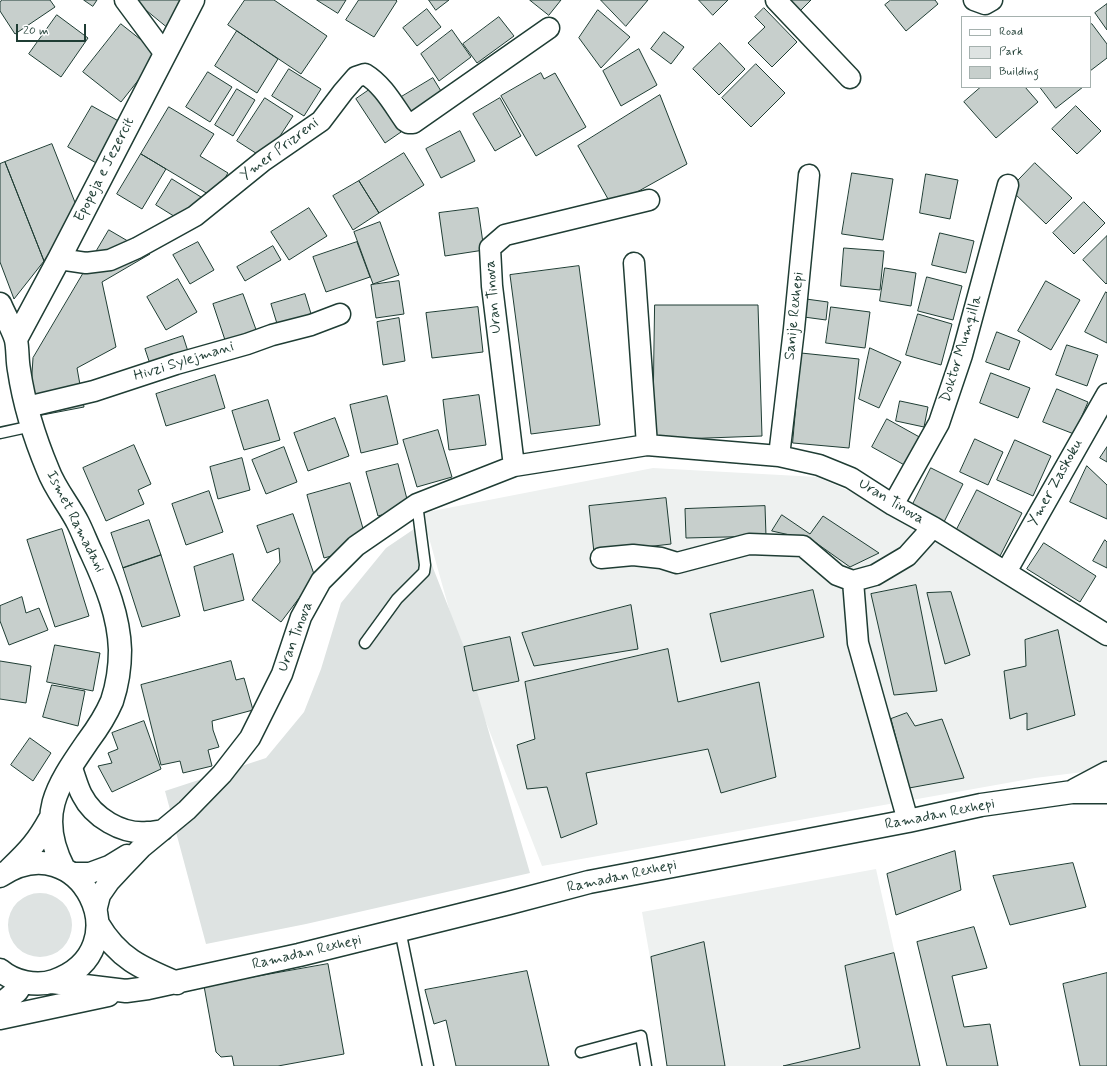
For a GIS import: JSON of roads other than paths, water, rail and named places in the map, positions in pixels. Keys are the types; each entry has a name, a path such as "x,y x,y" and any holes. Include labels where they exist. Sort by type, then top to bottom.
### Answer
{"street":[{"path":"125,0 165,54"},
{"name":"Epopeja e Jezercit","path":"16,339 193,0"},
{"path":"776,0 850,78"},
{"path":"974,0 985,4 992,0"},
{"name":"Ymer Prizreni","path":"59,259 86,264 110,260 137,248 195,216 263,161 321,121 356,77 365,74 374,80 384,91 405,121 408,123 413,123 549,28"},
{"name":"Sanije Rexhepi","path":"779,456 794,330 809,175"},
{"name":"Doktor Mumqilla","path":"893,504 939,423 962,355 1008,185"},
{"name":"Uran Tinova","path":"514,466 492,286 490,248 505,235 649,200"},
{"path":"634,263 647,445"},
{"path":"2,313 16,339"},
{"name":"Hivzi Sylejmani","path":"30,416 94,391 176,364 247,344 272,335 311,325 340,314"},
{"name":"Ismet Ramadani","path":"3,874 27,853 40,838 50,818 54,800 62,782 71,766 97,729 111,702 118,676 120,650 116,619 105,584 78,524 48,471 30,416 19,370 16,339"},
{"name":"Ymer Zaskoku","path":"1006,572 1107,394"},
{"name":"Uran Tinova","path":"142,848 187,810 222,774 250,738 282,674 300,617 321,581 356,546 417,504 514,466 647,445 779,456 820,465 851,478 1107,635"},
{"path":"600,558 633,555 661,558 677,563 749,544 804,546 837,575 853,581 875,575 907,556 933,527"},
{"path":"853,581 858,643 908,821"},
{"path":"71,766 82,795 91,809 104,820 132,831 146,833 163,830"},
{"name":"Ramadan Rexhepi","path":"1072,792 1107,774"},
{"name":"Ramadan Rexhepi","path":"52,982 126,991 177,983 299,955 589,882 908,821 981,805 1072,792 1107,792"},
{"name":"Ismet Ramadani","path":"50,818 52,841 56,854 68,871 83,884 91,897 97,917"},
{"path":"3,874 15,867 35,863 54,866 68,871 90,873 109,866 142,848"},
{"path":"7,975 39,984 52,982 76,970 85,961 92,949 96,937 100,895 109,882 142,848"},
{"path":"97,917 105,936 118,951 149,972 177,983"},
{"path":"0,1005 17,991 7,975"},
{"path":"0,1018 126,991"}],"lane":[{"path":"0,433 30,416"},
{"path":"365,643 397,599 424,572 425,565 417,504"},
{"path":"400,930 428,1066"},
{"path":"581,1052 641,1036 646,1066"}]}
